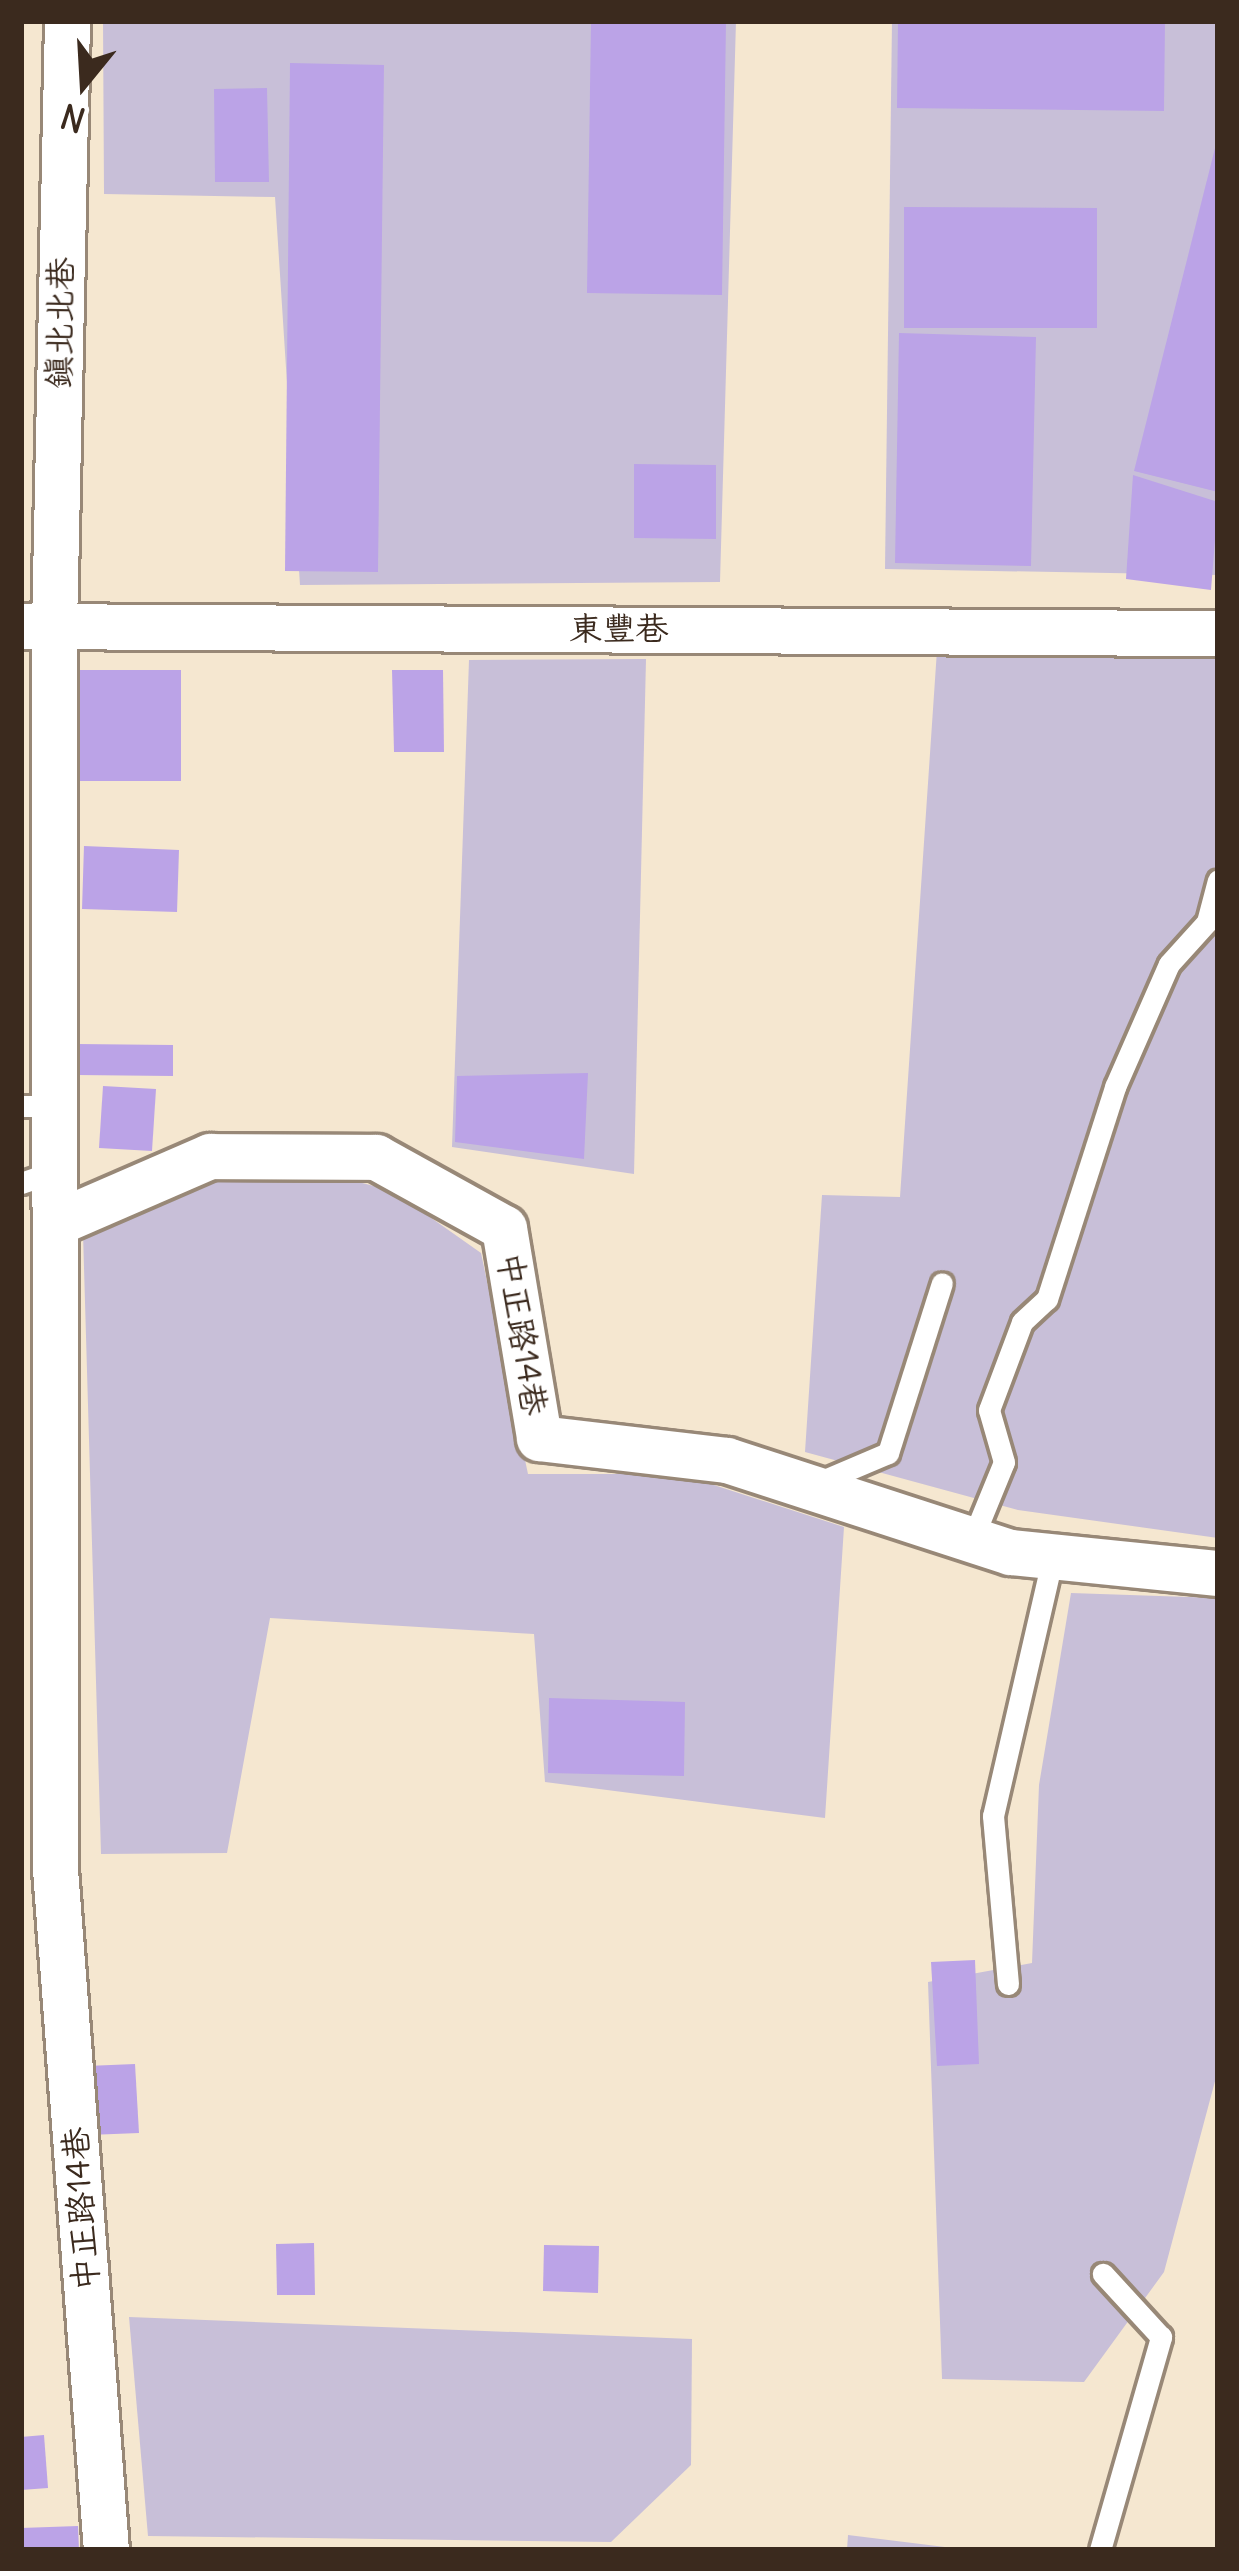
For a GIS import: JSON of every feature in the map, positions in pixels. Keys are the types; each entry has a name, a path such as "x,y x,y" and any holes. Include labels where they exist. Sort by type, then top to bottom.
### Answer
{"street":[{"name":"鎮北北巷","path":"38,626 67,21"},
{"name":"東豐巷","path":"38,626 1218,633"},
{"name":"中正路14巷","path":"38,626 40,1176 58,1222 38,1869 106,2550"},
{"name":"中正路14巷","path":"58,1222 210,1156 376,1157 505,1228 539,1438 728,1460 972,1540 1053,1556 1218,1573"}],"lane":[{"path":"972,1540 1004,1462 989,1410 1022,1322 1047,1299 1115,1088 1169,964 1207,922 1218,880"},
{"path":"809,1486 888,1454 942,1283"},
{"path":"1008,1984 993,1816 1053,1556"},
{"path":"1100,2550 1161,2338 1103,2274"}],"shaded area":[{"path":"103,21 736,21 720,582 300,585 275,197 104,194"},
{"path":"892,21 1218,21 1218,575 885,569"},
{"path":"937,650 1218,654 1218,1538 1018,1510 805,1452 822,1195 900,1197"},
{"path":"646,659 634,1174 452,1147 469,660"},
{"path":"316,1171 393,1191 481,1253 528,1474 680,1474 844,1527 825,1818 545,1782 534,1634 270,1618 227,1853 101,1854 83,1233 209,1180"},
{"path":"1071,1593 1218,1598 1218,2070 1164,2272 1084,2382 942,2379 928,1982 1032,1963 1039,1785"},
{"path":"129,2317 692,2339 691,2465 611,2542 148,2536"},
{"path":"848,2535 969,2550 847,2550"}],"building":[{"path":"591,21 726,21 722,295 587,293"},
{"path":"898,21 1165,21 1164,111 897,108"},
{"path":"290,63 384,65 378,572 285,571"},
{"path":"267,88 269,182 215,182 214,89"},
{"path":"1218,144 1218,492 1134,471"},
{"path":"904,207 1097,208 1097,328 904,328"},
{"path":"899,333 1036,337 1031,566 895,563"},
{"path":"634,464 716,465 716,539 634,538"},
{"path":"1133,475 1218,502 1211,590 1126,579"},
{"path":"76,670 181,670 181,781 77,781"},
{"path":"392,670 443,670 444,752 394,752"},
{"path":"84,846 179,850 177,912 82,909"},
{"path":"77,1044 173,1045 173,1076 77,1075"},
{"path":"588,1073 584,1159 455,1142 457,1076"},
{"path":"103,1086 156,1089 152,1151 99,1148"},
{"path":"549,1698 685,1702 684,1776 548,1773"},
{"path":"975,1960 979,2064 937,2066 931,1962"},
{"path":"135,2064 139,2133 89,2135 87,2066"},
{"path":"314,2243 315,2295 277,2295 276,2244"},
{"path":"544,2245 599,2246 598,2293 543,2291"},
{"path":"44,2435 48,2488 21,2490 21,2437"},
{"path":"78,2526 79,2550 21,2550 21,2528"}]}
